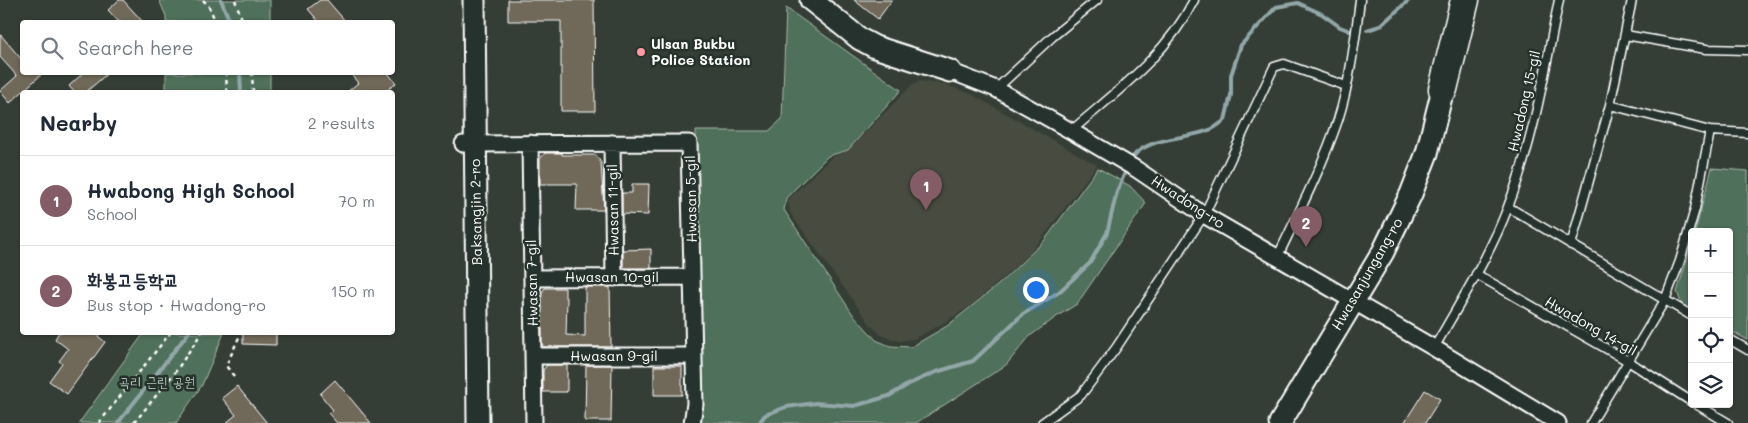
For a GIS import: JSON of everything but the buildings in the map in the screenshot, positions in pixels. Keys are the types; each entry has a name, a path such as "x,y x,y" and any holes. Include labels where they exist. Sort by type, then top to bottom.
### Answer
{"highway":[{"name":"Hwasanjungang-ro","path":"1443,89 1465,2"}],"street":[{"name":"Baksangjin 2-ro","path":"461,0 469,144 478,423"},
{"name":"Baksangjin 2-ro","path":"466,423 469,144 474,0"},
{"name":"Hwadong-ro","path":"811,0 860,39 875,47 950,71 996,89 1071,131 1136,169 1204,215 1278,256 1352,302 1434,348 1558,423"},
{"name":"Hwasanjungang-ro","path":"1280,423 1383,252 1411,194 1427,153 1443,89"},
{"name":"Hwasan 7-gil","path":"530,143 534,423"},
{"name":"Hwasan 11-gil","path":"612,143 614,278"},
{"name":"Hwasan 5-gil","path":"469,144 689,143 695,404 692,423"},
{"name":"Hwasan 10-gil","path":"532,278 692,277"},
{"name":"Hwasan 9-gil","path":"533,356 694,356"}],"lane":[{"path":"996,89 1097,0"},
{"path":"1071,131 1132,78 1168,43 1186,17 1194,0"},
{"path":"1278,256 1321,166 1338,119 1346,86 1360,0"},
{"name":"Hwadong 15-gil","path":"1434,348 1476,274 1508,207 1532,130 1559,0"},
{"path":"1571,245 1610,106 1632,0"},
{"path":"1625,35 1706,49 1748,50"},
{"path":"1042,423 1081,395 1116,348 1204,215 1274,67 1284,64 1346,86"},
{"path":"1610,106 1710,131 1748,133"},
{"path":"1591,423 1664,300 1680,261 1695,209 1710,131"},
{"path":"1508,207 1688,314"},
{"name":"Hwadong 14-gil","path":"1476,274 1628,361 1688,399"},
{"path":"1733,341 1748,350"},
{"path":"1703,408 1728,423"}],"path":[{"path":"203,0 208,5 215,20"},
{"path":"234,0 242,20"},
{"path":"226,75 227,90"},
{"path":"252,75 253,90"},
{"path":"99,423 169,335"},
{"path":"134,423 176,371 200,335"},
{"path":"234,376 226,366 240,335"}],"shaded area":[{"path":"919,81 944,84 971,94 1097,165 1044,236 1026,257 1003,278 973,304 947,321 914,339 899,341 881,335 870,324 790,213 788,202 789,198 831,158 848,150 913,84"}],"green space":[{"path":"159,0 270,0 270,20 166,20"},
{"path":"786,8 901,90 848,150 828,156 786,198 784,210 852,313 876,340 890,346 911,347 947,326 998,285 1044,241 1098,168 1130,186 1146,203 1077,304 1030,336 1006,365 916,423 700,423 703,392 696,131 769,131 782,119"},
{"path":"166,75 270,75 270,90 166,90"},
{"path":"1712,168 1748,171 1748,340 1733,332 1733,228 1696,228"},
{"path":"1688,256 1688,308 1682,305 1677,292"},
{"name":"곡리 근린 공원","path":"143,335 223,335 202,385 176,423 79,423"}],"waterway":[{"path":"221,0 229,20"},
{"path":"1367,30 1380,26 1409,0"},
{"path":"1130,162 1144,147 1166,140 1202,133 1214,128 1225,120 1231,95 1231,75 1241,45 1276,7 1298,3 1322,14 1340,27 1353,32"},
{"path":"240,75 241,90"},
{"path":"759,423 765,415 786,407 816,403 854,406 889,396 909,384 936,372 973,361 1023,314 1059,292 1090,263 1107,233 1117,191 1127,168"},
{"path":"118,423 187,335"}],"place":[{"name":"Ulsan Bukbu Police Station","path":"641,52"},
{"name":"Hwabong High School","path":"926,210"},
{"name":"화봉고등학교","path":"1306,247"}]}
